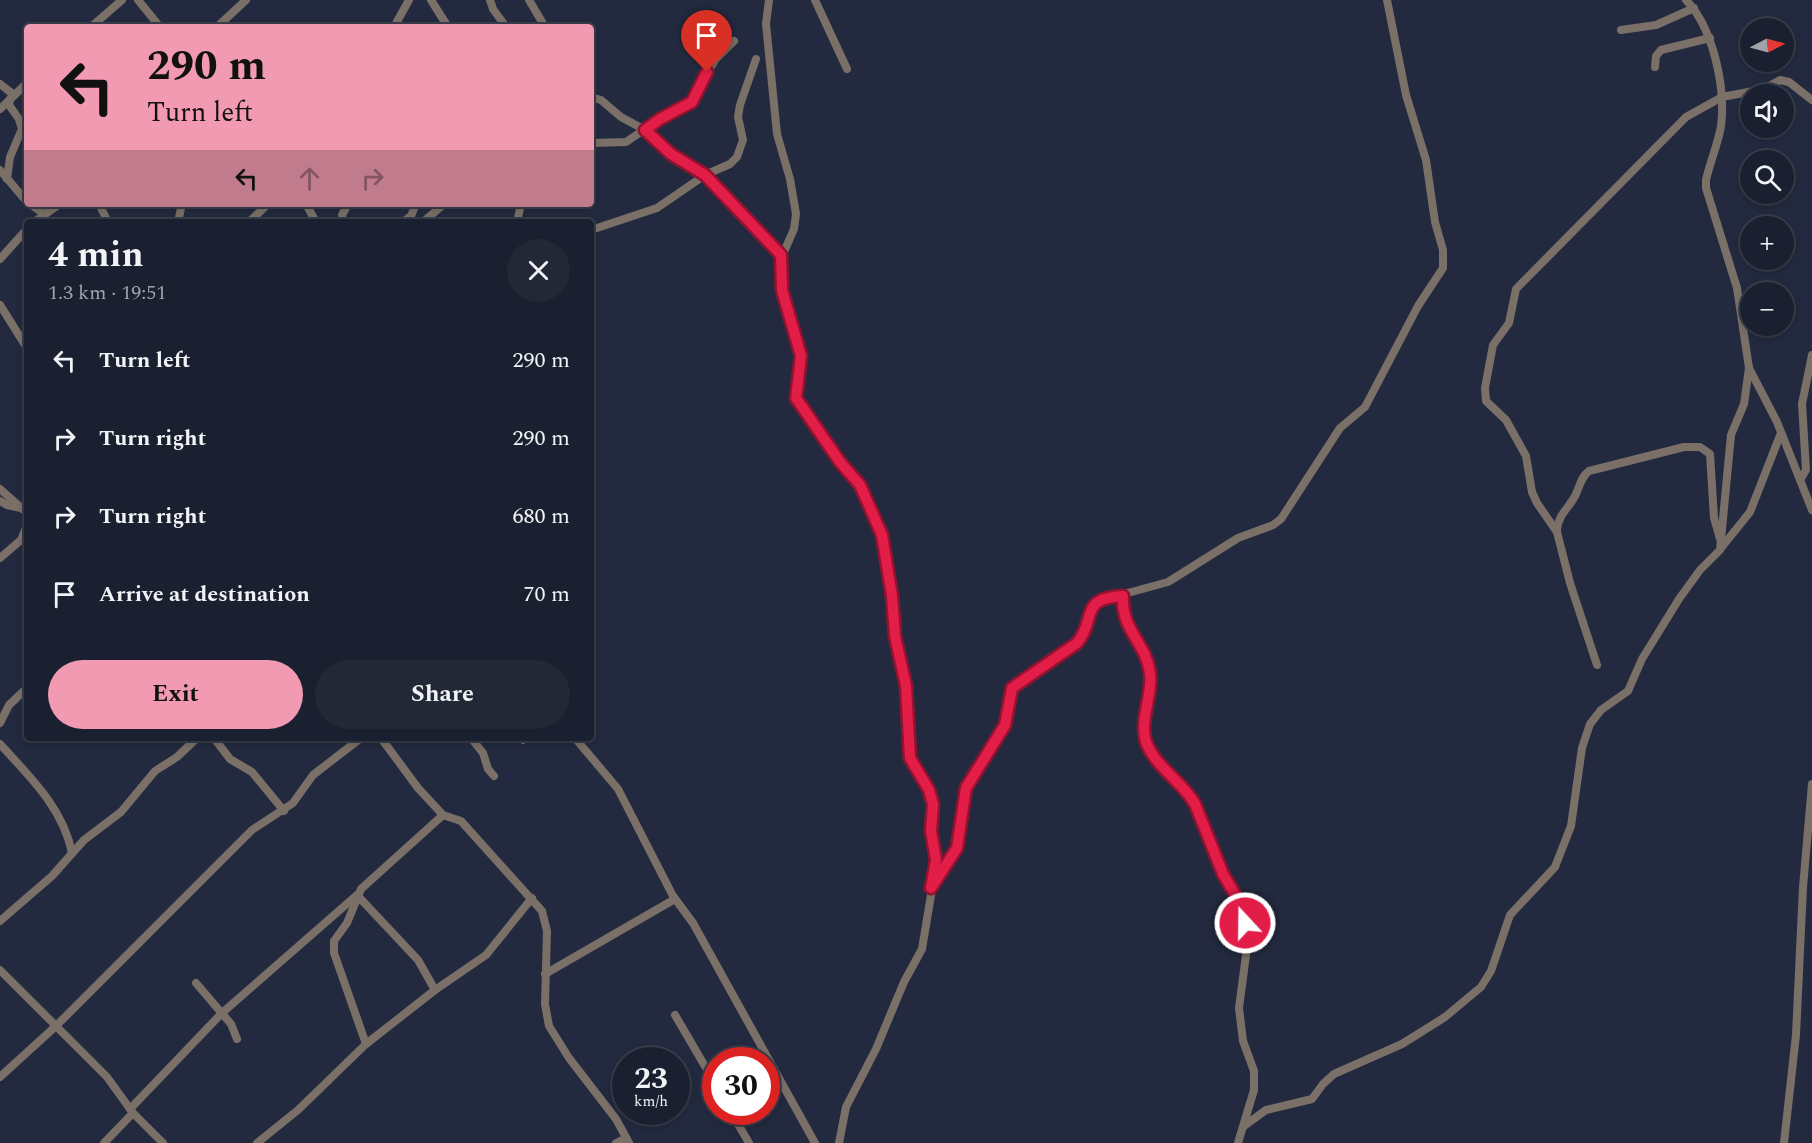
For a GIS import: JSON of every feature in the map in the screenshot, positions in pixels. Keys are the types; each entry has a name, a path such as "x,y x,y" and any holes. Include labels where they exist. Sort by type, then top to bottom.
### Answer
{"street":[{"path":"94,24 122,0"},
{"path":"138,0 158,24"},
{"path":"220,24 246,0"},
{"path":"396,24 410,0"},
{"path":"431,0 445,24"},
{"path":"490,0 504,24"},
{"path":"530,0 542,24"},
{"path":"769,0 766,24 777,134 790,179 796,214 794,229 781,255 782,290 801,356 796,398 840,462 860,485 882,535 892,596 895,636 906,686 910,758 929,790 933,804 931,831 936,860 922,948 904,982 876,1049 846,1107 839,1143"},
{"path":"815,0 847,69"},
{"path":"931,888 957,848 966,788 1005,725 1012,688 1077,643 1083,634 1090,611 1098,602 1106,598 1123,596 1133,590 1168,582 1238,538 1273,525 1281,519 1340,428 1365,407 1418,306 1443,267 1443,250 1435,222 1426,160 1406,95 1387,0"},
{"path":"1686,0 1694,8 1710,38 1722,97 1720,127 1706,188 1737,288 1749,368 1744,404 1731,435 1720,550"},
{"path":"1621,30 1656,24 1694,8"},
{"path":"1655,67 1656,56 1661,50 1710,38"},
{"path":"594,143 626,142 660,119 692,102 707,72 734,42"},
{"path":"594,229 657,208 705,175 730,164 741,150 740,105 756,59"},
{"path":"1597,665 1570,583 1557,532 1537,503 1526,456 1506,420 1486,400 1485,388 1493,345 1509,323 1516,289 1605,197 1650,156 1677,124 1722,97 1759,91 1780,80 1789,82 1812,100"},
{"path":"0,84 12,97"},
{"path":"0,109 24,86"},
{"path":"8,179 10,158 22,129 9,105 12,97"},
{"path":"594,98 645,130 671,154 705,175 781,255"},
{"path":"594,103 600,100"},
{"path":"0,170 24,198"},
{"path":"34,207 44,214"},
{"path":"38,219 55,207"},
{"path":"252,219 265,207"},
{"path":"426,219 440,207"},
{"path":"0,259 24,232"},
{"path":"0,305 24,343"},
{"path":"1800,480 1806,470 1802,404 1812,356"},
{"path":"1749,368 1781,432 1812,510"},
{"path":"1244,1126 1266,1110 1312,1099 1334,1074 1402,1044 1446,1017 1481,987 1491,971 1510,915 1555,867 1573,819 1582,748 1590,724 1601,710 1628,691 1642,659 1680,599 1700,570 1720,550 1750,512 1781,432"},
{"path":"1557,532 1560,515 1573,499 1581,478 1589,471 1660,452 1696,446 1710,454 1714,518 1721,541"},
{"path":"0,489 24,510"},
{"path":"0,501 24,511"},
{"path":"0,558 21,540 24,532"},
{"path":"1123,596 1124,618 1135,641 1146,654 1150,674 1144,729 1146,741 1157,762 1190,795 1228,886 1243,913 1246,955 1239,1008 1240,1027 1254,1079 1254,1090 1238,1143"},
{"path":"0,723 9,705 24,691"},
{"path":"0,921 52,876 72,853 121,812 155,771 177,757 194,741"},
{"path":"216,741 230,759 252,772 284,811"},
{"path":"0,1077 56,1026 252,830 284,811 323,766 358,741"},
{"path":"383,741 418,788 443,815 461,821 542,911 547,931 545,1004 549,1026 628,1140 616,1143"},
{"path":"473,741 483,753 488,769 494,776"},
{"path":"578,741 618,789 675,899 693,923 815,1143"},
{"path":"0,744 59,814 68,834 72,853"},
{"path":"1784,1143 1796,1035 1803,888 1812,784"},
{"path":"104,1143 222,1013 357,895 443,815"},
{"path":"357,895 418,960 435,990"},
{"path":"357,895 347,923 334,940 334,953 366,1044"},
{"path":"257,1143 298,1110 366,1044 435,990 486,955 532,898"},
{"path":"545,974 675,899"},
{"path":"0,970 106,1077 132,1111 163,1143"},
{"path":"196,983 231,1024 237,1040"},
{"path":"675,1015 702,1061"},
{"path":"739,1125 749,1143"}],"route":[{"path":"707,72 692,102 645,130 671,154 705,175 746,221 781,255 782,290 794,325 801,356 796,398 799,406 840,462 860,485 875,514 887,555 895,636 909,711 910,758 929,790 933,804 931,831 936,865 931,888 957,848 966,788 1005,725 1012,688 1053,657 1077,643 1083,634 1090,611 1098,602 1106,598 1123,596 1124,618 1135,641 1146,654 1150,674 1144,729 1146,741 1157,762 1190,795 1195,804 1228,886 1239,901 1245,923"}]}
